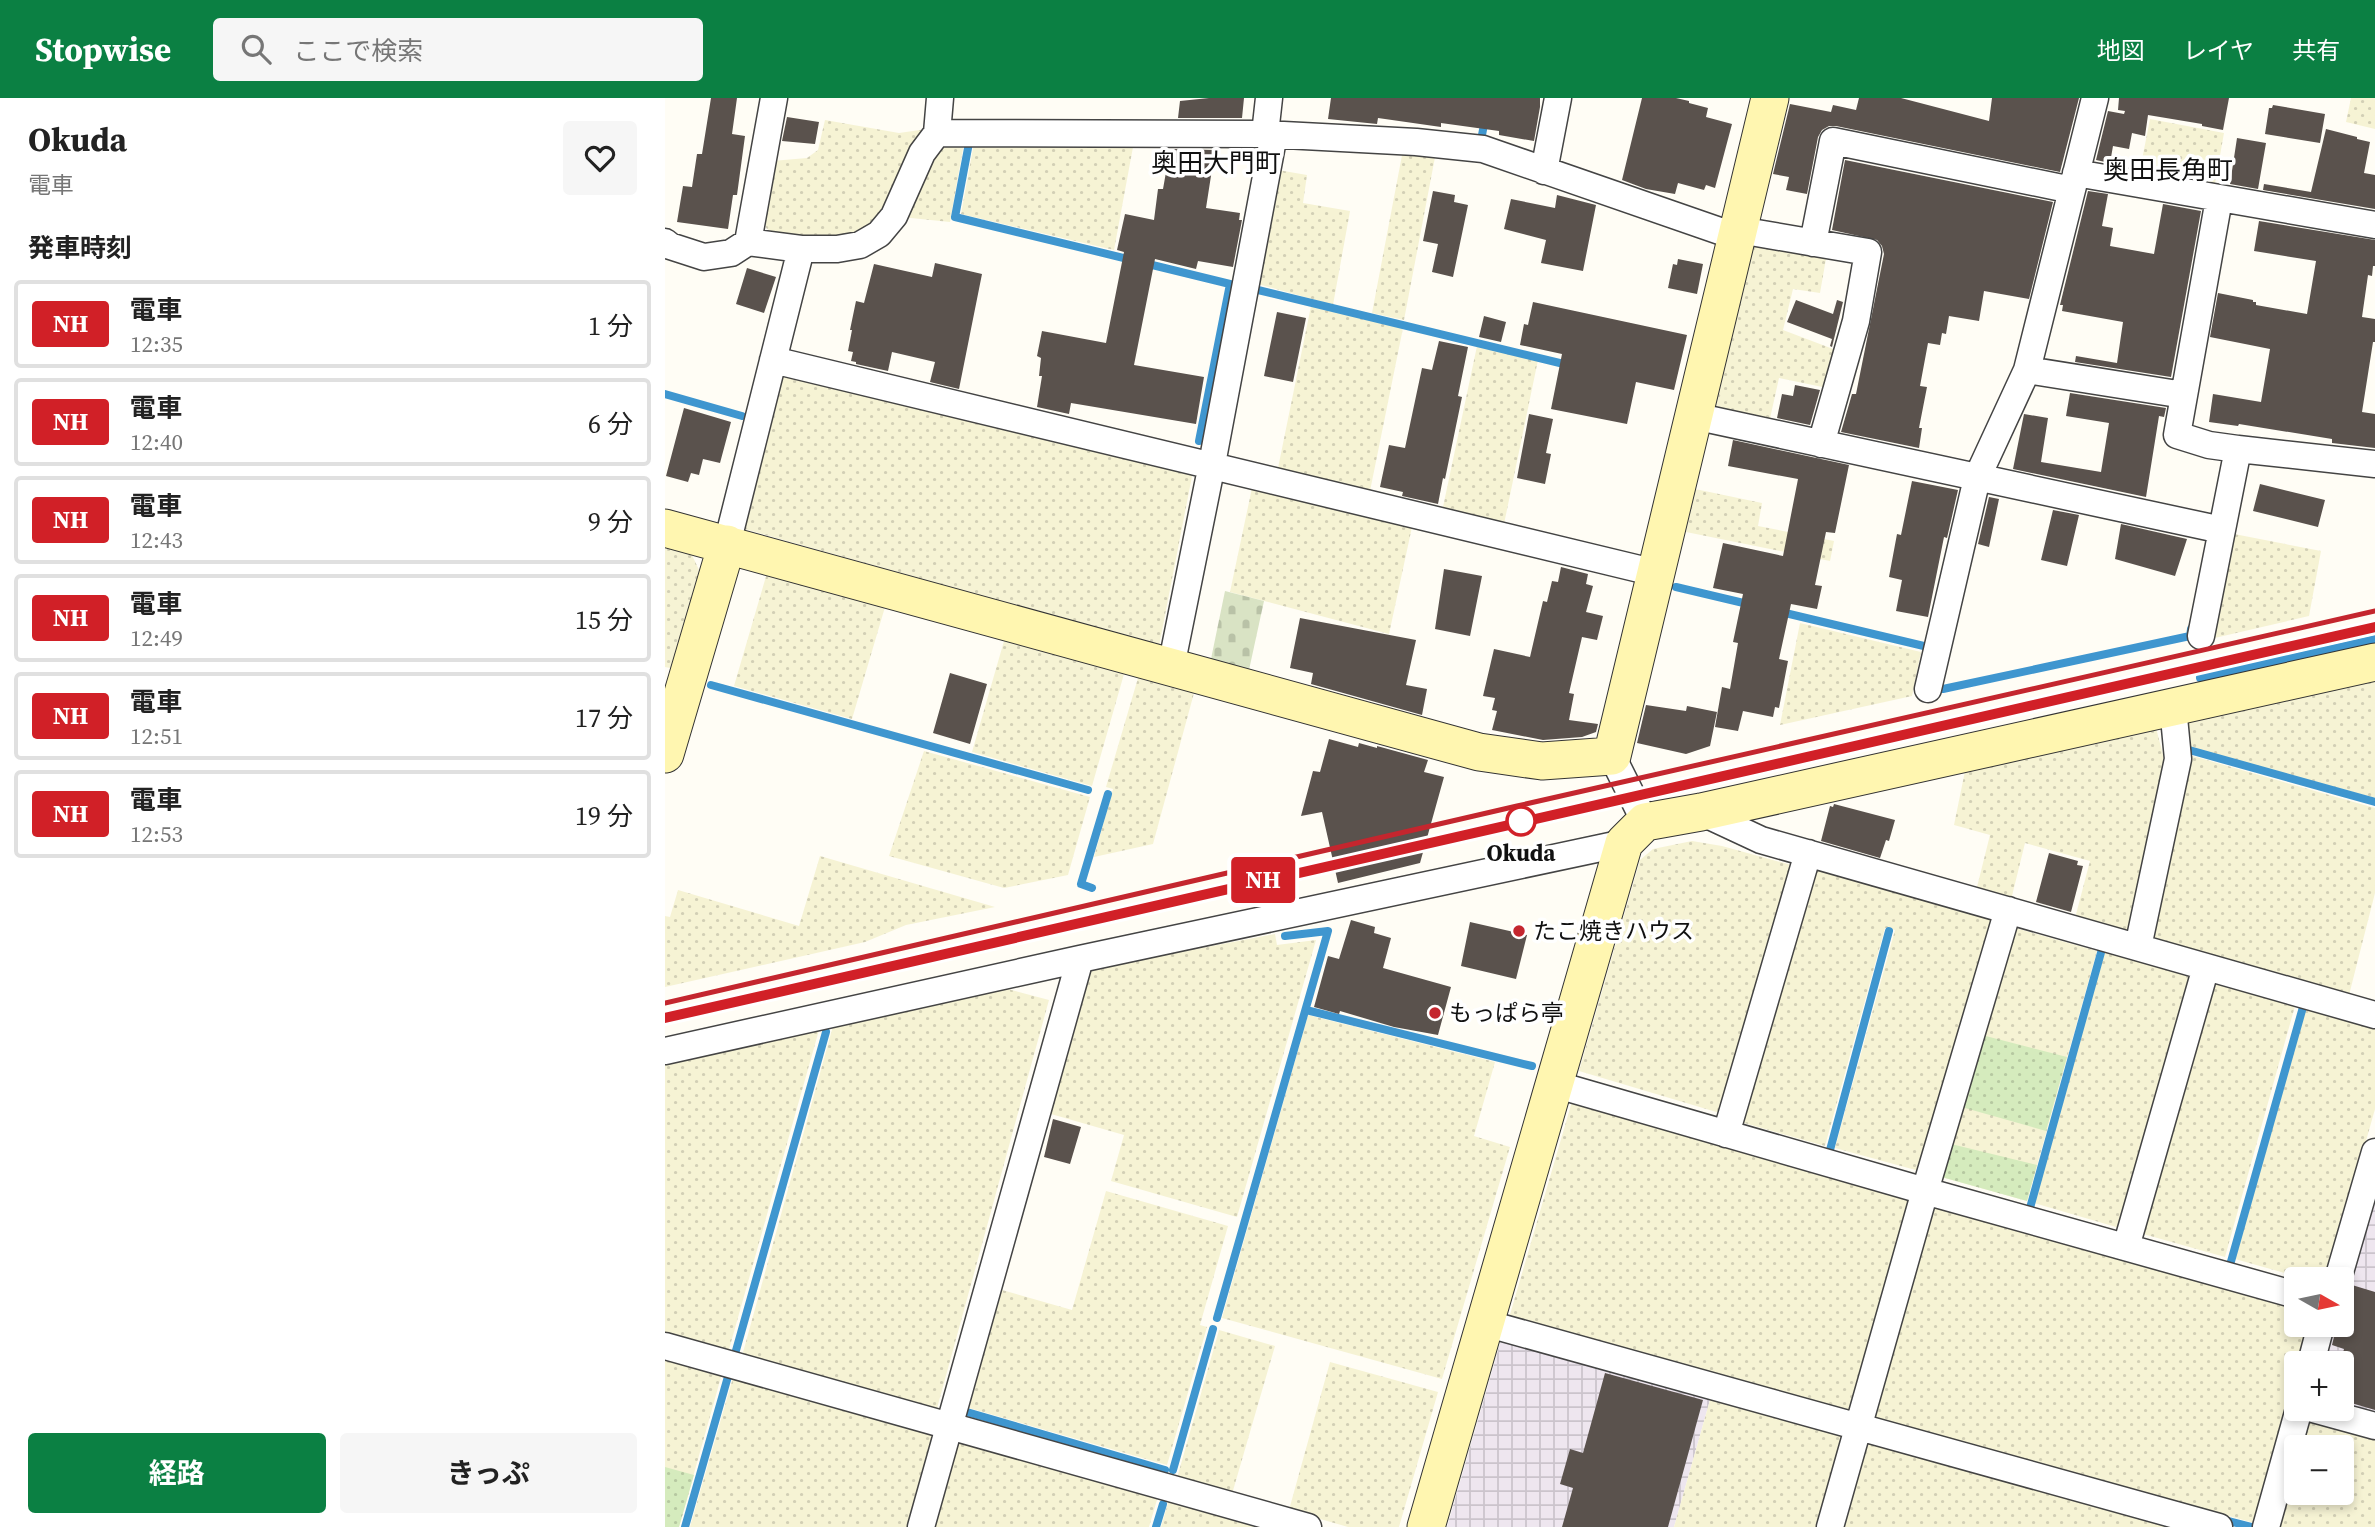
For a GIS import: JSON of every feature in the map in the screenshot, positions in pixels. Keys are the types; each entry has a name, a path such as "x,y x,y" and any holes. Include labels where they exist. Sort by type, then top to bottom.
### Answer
{"street":[{"path":"748,242 773,98"},
{"path":"665,242 704,257 731,253 748,242 801,249 837,249 860,245 879,234 894,216 922,153 937,133 940,98"},
{"path":"1171,667 1212,464 1269,134 1269,98"},
{"path":"1544,171 1559,98"},
{"path":"1426,1527 1554,1084 1634,832 1612,756 1770,98"},
{"path":"1928,689 1977,478 2027,370 2095,98"},
{"path":"937,133 1269,134 1416,142 1483,149 1738,234 1868,252 1856,321 1821,443"},
{"path":"1813,243 1833,141 2074,182 2219,199 2375,225"},
{"path":"2219,199 2177,435 2209,445 2375,464"},
{"path":"665,754 727,544 801,249"},
{"path":"773,360 1656,573"},
{"path":"2027,370 2184,395"},
{"path":"1694,416 2222,530"},
{"path":"2201,636 2238,449"},
{"path":"665,528 1479,752 1542,761 1612,756"},
{"path":"665,1051 1080,960 1634,832 1701,812 2375,662"},
{"path":"2138,947 2178,759 2173,707"},
{"path":"1701,812 1761,840 2375,1015"},
{"path":"1726,1134 1808,853"},
{"path":"1829,1527 2008,910"},
{"path":"921,1527 1080,960"},
{"path":"2126,1248 2206,967"},
{"path":"1554,1084 2284,1292"},
{"path":"2341,1267 2375,1152"},
{"path":"1485,1323 2219,1527"},
{"path":"665,1346 1308,1527"},
{"path":"2354,1420 2375,1426"},
{"path":"2266,1527 2296,1421"}],"shaded area":[{"path":"2351,98 2375,98 2375,129 2346,122"},
{"path":"2150,119 2224,133 2214,189 2139,175"},
{"path":"825,120 899,133 927,129 885,209 871,228 831,241 773,233 766,228 764,218 772,161 807,158 818,150"},
{"path":"964,143 950,222 901,217 936,151 948,144"},
{"path":"974,143 1133,147 1114,250 961,214"},
{"path":"1403,150 1436,152 1404,320 1372,313"},
{"path":"1278,170 1307,175 1303,203 1350,211 1333,305 1258,284"},
{"path":"1754,242 1827,253 1820,293 1793,289 1783,330 1841,352 1832,389 1779,378 1769,423 1715,410"},
{"path":"1311,306 1403,328 1370,491 1278,468"},
{"path":"1477,346 1538,360 1504,524 1443,507"},
{"path":"781,371 1193,471 1159,646 741,528"},
{"path":"1252,488 1412,527 1389,634 1230,592"},
{"path":"1695,489 1762,503 1758,526 1834,541 1830,561 1686,532"},
{"path":"2229,533 2321,551 2309,616 2206,640"},
{"path":"665,544 690,551 701,574 675,669 665,667"},
{"path":"767,573 885,607 852,719 734,686"},
{"path":"1800,623 1921,652 1912,696 1780,725"},
{"path":"1004,641 1124,674 1092,786 972,752"},
{"path":"2375,675 2375,798 2188,747 2185,719"},
{"path":"1138,678 1194,693 1153,844 1094,857 1113,789 1106,787"},
{"path":"2156,728 2166,766 2132,937 2074,922 2090,861 2025,843 2011,900 1976,891 1990,835 1954,825 1965,771"},
{"path":"924,751 1090,797 1068,875 1004,888 889,856"},
{"path":"2189,755 2375,808 2375,893 2348,999 2154,944 2147,936"},
{"path":"1692,841 1722,846 1795,866 1723,1114 1579,1071 1640,860 1653,849"},
{"path":"820,856 995,907 906,925 865,942 665,987 665,916 670,917 678,890 799,926"},
{"path":"1811,866 1994,920 1923,1172 1835,1148 1895,930 1885,928 1825,1146 1737,1121"},
{"path":"2008,926 2097,951 2027,1201 1938,1176"},
{"path":"1275,934 1277,945 1316,940 1237,1217 1111,1181 1124,1135 1051,1114 1092,969"},
{"path":"2105,952 2195,978 2123,1229 2034,1203"},
{"path":"2211,983 2295,1006 2225,1257 2136,1232"},
{"path":"1004,988 1049,1000 936,1412 742,1356 833,1026"},
{"path":"2306,1009 2375,1027 2375,1109 2330,1267 2284,1267 2284,1273 2235,1259"},
{"path":"1308,1015 1495,1062 1474,1136 1510,1147 1442,1379 1222,1318"},
{"path":"819,1030 728,1353 665,1335 665,1064"},
{"path":"1573,1098 1916,1196 1855,1414 1509,1318"},
{"path":"2375,1182 2375,1414 2354,1408 2354,1351 2327,1351 2332,1337 2354,1337 2354,1267 2351,1267"},
{"path":"1106,1191 1228,1226 1200,1325 1207,1327 1167,1465 969,1408 1002,1290 1072,1310"},
{"path":"1930,1201 2284,1300 2284,1337 2310,1337 2306,1351 2284,1351 2284,1421 2287,1421 2258,1524 1867,1417"},
{"path":"1219,1330 1275,1346 1232,1494 1177,1478"},
{"path":"1503,1333 1712,1393 1674,1527 1447,1527"},
{"path":"665,1353 723,1370 679,1527 665,1527"},
{"path":"1330,1362 1438,1392 1399,1527 1348,1527 1289,1510"},
{"path":"734,1374 939,1432 912,1527 690,1527"},
{"path":"1712,1393 1850,1432 1823,1527 1674,1527"},
{"path":"2309,1421 2328,1421 2375,1434 2375,1527 2280,1527 2286,1505 2354,1505 2354,1435 2305,1435"},
{"path":"1862,1436 2193,1527 1837,1527"},
{"path":"954,1439 1159,1493 1149,1527 929,1527"},
{"path":"1170,1496 1259,1521 1257,1527 1161,1527"}],"green space":[{"path":"1225,591 1264,601 1249,670 1211,659"},
{"path":"1978,1034 2067,1057 2046,1131 1958,1106"},
{"path":"1947,1143 2037,1165 2027,1201 1938,1176"},
{"path":"665,1467 694,1475 679,1527 665,1527"}],"building":[{"path":"711,98 737,98 732,134 745,136 737,195 733,195 728,229 677,222 683,186 692,187 697,154 702,154"},
{"path":"1244,98 1242,118 1178,118 1180,101"},
{"path":"1331,98 1540,98 1540,107 1534,141 1499,135 1499,131 1441,123 1441,127 1378,118 1377,124 1328,119"},
{"path":"1642,98 1676,98 1689,101 1708,108 1706,117 1732,124 1715,188 1706,185 1704,190 1678,183 1675,194 1646,189 1622,180"},
{"path":"1859,98 1901,98 1989,121 1992,98 2079,98 2060,172 1829,126 1822,130 1818,137 1807,194 1786,190 1789,177 1773,174 1790,104 1831,112 1833,105 1856,110"},
{"path":"2119,98 2229,98 2223,130 2148,115 2145,136 2132,133 2129,149 2113,146 2110,163 2096,160 2108,111 2124,114 2125,111 2118,110"},
{"path":"2273,105 2325,114 2320,143 2265,134 2269,108"},
{"path":"787,117 819,122 815,144 782,141"},
{"path":"2326,129 2370,142 2364,173 2375,175 2375,209 2263,190 2264,184 2311,192"},
{"path":"2237,138 2266,143 2258,189 2230,184"},
{"path":"1174,149 1215,150 1206,208 1240,213 1239,220 1242,220 1233,267 1198,261 1196,269 1155,259 1134,365 1204,377 1196,424 1071,403 1069,414 1037,407 1042,376 1039,376 1041,358 1037,356 1042,331 1106,343 1124,252 1117,250 1125,214 1154,220 1158,189 1163,189 1168,161 1172,162"},
{"path":"1845,160 2053,202 2029,299 1984,291 1979,321 1949,316 1946,334 1942,333 1940,345 1928,343 1920,386 1927,387 1919,428 1922,428 1919,448 1841,432 1852,394 1856,394 1884,254 1877,240 1832,230"},
{"path":"1433,191 1455,195 1454,202 1468,205 1453,277 1432,272 1438,244 1423,241"},
{"path":"2088,191 2108,194 2102,226 2113,228 2110,246 2154,254 2163,204 2201,211 2171,377 2075,362 2076,356 2117,363 2123,322 2062,311 2063,305 2060,305"},
{"path":"1557,195 1596,205 1583,271 1541,263 1546,240 1504,229 1511,199 1555,208"},
{"path":"2259,221 2375,240 2375,266 2372,276 2368,275 2362,317 2375,319 2375,342 2362,412 2375,414 2375,448 2332,443 2332,439 2239,424 2209,422 2213,394 2261,402 2270,349 2210,337 2218,293 2253,300 2256,305 2307,314 2316,261 2254,251"},
{"path":"1678,259 1703,264 1697,294 1668,288 1673,264 1677,265"},
{"path":"935,263 982,274 959,389 930,382 935,362 892,352 888,371 851,361 853,352 848,351 856,301 864,303 874,264 932,277"},
{"path":"747,268 776,277 764,313 736,304"},
{"path":"1796,300 1833,314 1837,300 1843,302 1832,347 1832,339 1787,322"},
{"path":"1533,302 1687,335 1674,390 1636,382 1627,424 1551,409 1562,354 1520,345 1524,324 1528,325"},
{"path":"1277,312 1306,318 1293,382 1264,376"},
{"path":"1484,316 1506,322 1501,342 1479,337"},
{"path":"1439,341 1468,347 1458,396 1462,397 1438,504 1402,496 1403,492 1380,487 1389,445 1405,448 1422,368 1432,370"},
{"path":"1795,385 1820,390 1810,425 1777,418 1782,394 1793,396"},
{"path":"2070,393 2166,408 2164,417 2159,416 2146,497 2013,469 2024,414 2048,418 2041,462 2101,472 2109,423 2066,416"},
{"path":"684,408 731,422 720,463 703,459 699,475 691,473 688,482 666,476"},
{"path":"1529,414 1553,419 1546,453 1551,454 1545,484 1517,478"},
{"path":"1733,440 1849,465 1835,533 1826,532 1815,585 1822,586 1817,609 1791,604 1779,659 1788,661 1779,708 1775,707 1773,717 1743,711 1738,731 1715,727 1722,687 1730,689 1738,643 1733,642 1743,594 1713,588 1723,543 1783,556 1798,479 1728,466"},
{"path":"1912,481 1958,490 1947,538 1944,537 1928,617 1896,611 1902,580 1889,577 1897,534 1901,535"},
{"path":"2260,484 2325,500 2318,527 2253,511"},
{"path":"1989,497 1999,499 1989,547 1978,544"},
{"path":"2053,510 2079,515 2067,566 2041,560"},
{"path":"2121,524 2187,539 2175,576 2115,559"},
{"path":"1561,567 1588,574 1586,584 1593,586 1586,612 1603,616 1597,640 1582,637 1569,693 1574,694 1569,720 1598,724 1596,732 1582,737 1543,740 1492,730 1497,711 1492,710 1495,698 1483,696 1494,649 1530,657 1543,601 1547,602 1552,581 1558,582"},
{"path":"1444,569 1482,576 1470,636 1435,629"},
{"path":"1300,618 1416,640 1406,685 1427,689 1422,715 1311,684 1313,673 1290,668"},
{"path":"950,673 987,684 970,744 933,733"},
{"path":"1646,705 1686,711 1687,706 1717,712 1710,746 1686,754 1637,743"},
{"path":"1329,739 1358,747 1359,743 1377,746 1428,760 1424,772 1444,777 1420,863 1338,883 1322,812 1301,816 1313,771 1320,772"},
{"path":"1834,804 1895,820 1889,841 1886,840 1880,858 1821,841 1830,806 1833,807"},
{"path":"2049,853 2078,861 2077,865 2083,866 2071,912 2036,902"},
{"path":"1351,920 1375,927 1374,933 1391,938 1383,968 1451,987 1438,1035 1314,1007 1328,956 1339,959"},
{"path":"1470,922 1527,935 1516,979 1461,966"},
{"path":"1053,1119 1081,1127 1070,1164 1044,1157"},
{"path":"2354,1286 2375,1292 2375,1410 2354,1404 2354,1351 2343,1351 2332,1345 2334,1337 2354,1337"},
{"path":"1605,1373 1703,1400 1668,1527 1562,1527 1573,1488 1560,1484 1570,1449 1583,1453"}],"waterway":[{"path":"1482,135 1489,98"},
{"path":"969,143 955,217 1132,260"},
{"path":"1144,263 1230,284 1199,441"},
{"path":"1258,290 1568,365"},
{"path":"665,394 742,416"},
{"path":"1676,587 1752,605"},
{"path":"1781,612 1928,647 1927,650"},
{"path":"1943,689 2190,636 2191,629"},
{"path":"2200,678 2375,639"},
{"path":"711,685 1088,790"},
{"path":"2182,748 2375,802"},
{"path":"1092,888 1081,884 1108,794"},
{"path":"1217,1318 1328,931 1285,936"},
{"path":"1830,1150 1889,931"},
{"path":"2030,1208 2102,949"},
{"path":"2230,1265 2303,1007"},
{"path":"1306,1010 1532,1066"},
{"path":"735,1354 826,1032"},
{"path":"1173,1470 1213,1329"},
{"path":"685,1527 729,1373"},
{"path":"960,1410 1165,1470"},
{"path":"1156,1527 1163,1504"},
{"path":"2221,1519 2252,1527"}],"railway":[{"path":"665,1003 2375,611"},
{"path":"665,1018 2375,627"}],"train":[{"name":"NH","path":"665,1018 2375,627"}],"place":[{"name":"Okuda","path":"1521,821"},
{"name":"たこ焼きハウス","path":"1519,931"},
{"name":"もっぱら亭","path":"1435,1013"}],"district":[{"name":"奥田大門町","path":"1216,163"},
{"name":"奥田長角町","path":"2168,170"}]}
